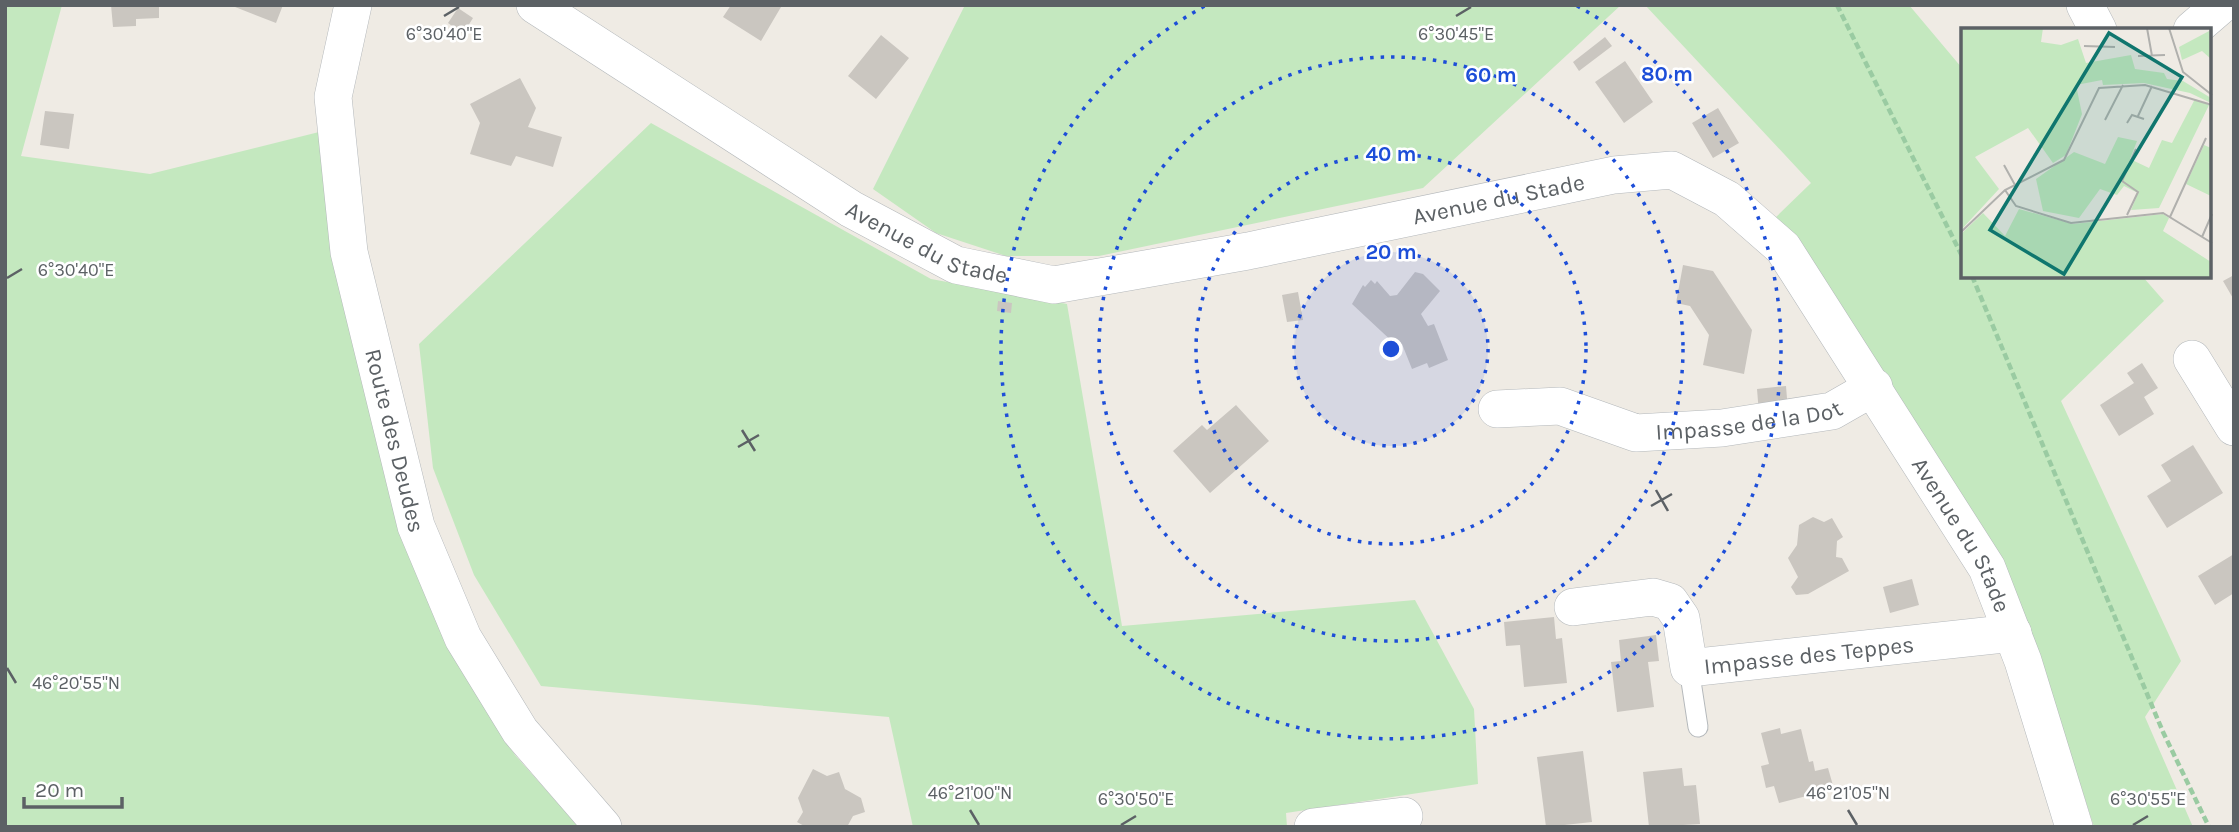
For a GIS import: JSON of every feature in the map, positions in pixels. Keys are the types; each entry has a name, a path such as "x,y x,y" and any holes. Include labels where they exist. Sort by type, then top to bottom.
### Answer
{"street":[{"name":"Route des Deudes","path":"353,5 332,97 349,252 416,526 463,638 520,731 603,827"},
{"name":"Avenue du Stade","path":"535,5 851,209 956,265 1054,285 1248,251 1614,175 1672,170 1727,199 1783,248 1987,568 2013,633 2074,827"},
{"path":"2085,5 2097,28"},
{"path":"2194,28 2221,5"},
{"path":"2192,359 2234,427"},
{"name":"Impasse de la Dot","path":"1497,409 1560,406 1636,433 1722,428 1832,411 1874,387"},
{"name":"Impasse des Teppes","path":"1573,607 1653,597 1670,602 1681,618 1689,668 2013,633"},
{"path":"1313,827 1404,816"}],"lane":[{"path":"1689,668 1698,727"}],"path":[{"path":"1837,5 1961,254"},
{"path":"1973,278 2163,733 2209,827"}],"green space":[{"path":"5,5 62,5 21,156 150,174 319,132 457,662 515,755 579,827 5,827"},
{"path":"965,5 1621,5 1423,188 1099,256 1006,256 936,233 873,189"},
{"path":"1645,5 1909,5 1961,67 1961,278 2144,278 2164,301 2061,401 2181,661 2145,717 2193,827 2094,827 2060,722 1775,218 1811,183"},
{"path":"651,123 931,279 1067,304 1122,626 1415,600 1474,709 1478,784 1286,813 1287,827 913,827 889,717 541,686 474,575 433,468 419,344"}],"building":[{"path":"111,5 159,5 159,18 136,19 136,26 113,27"},
{"path":"230,5 283,5 276,23"},
{"path":"731,5 781,7 761,41 723,17"},
{"path":"458,8 473,18 463,34 448,23"},
{"path":"881,35 909,58 876,99 848,76"},
{"path":"1605,37 1612,46 1579,71 1573,62"},
{"path":"1625,61 1653,102 1624,123 1595,82"},
{"path":"520,78 536,108 528,127 562,137 553,167 516,156 511,166 470,154 480,123 470,104"},
{"path":"1718,108 1739,143 1713,158 1692,123"},
{"path":"45,111 74,114 69,149 40,145"},
{"path":"1683,265 1713,271 1752,330 1744,374 1703,365 1709,335 1690,306 1676,303"},
{"path":"1415,272 1423,274 1440,291 1421,314 1428,326 1434,324 1448,360 1429,368 1427,363 1412,369 1402,344 1396,345 1352,304 1363,285 1365,287 1371,280 1375,284 1377,281 1390,296 1397,295"},
{"path":"2234,275 2234,300 2223,281"},
{"path":"1298,292 1303,320 1287,322 1282,295"},
{"path":"998,301 1012,303 1011,313 997,311"},
{"path":"2142,363 2158,388 2144,397 2154,414 2119,436 2100,405 2134,383 2127,373"},
{"path":"1786,386 1788,411 1759,414 1757,389"},
{"path":"1236,405 1269,441 1210,493 1173,451 1202,425 1207,430"},
{"path":"2193,445 2223,493 2167,528 2147,496 2171,481 2161,465"},
{"path":"1813,517 1824,522 1832,518 1843,537 1837,541 1836,557 1842,558 1849,571 1808,594 1796,595 1791,587 1798,577 1788,558 1797,545 1799,525"},
{"path":"2234,554 2234,593 2215,605 2198,576"},
{"path":"1912,579 1919,605 1890,613 1883,587"},
{"path":"1554,617 1556,639 1562,638 1567,683 1524,687 1520,645 1506,646 1504,622"},
{"path":"1656,635 1659,661 1648,662 1654,707 1617,712 1611,662 1621,661 1619,640"},
{"path":"1780,728 1781,734 1801,729 1809,762 1813,761 1815,771 1828,768 1834,789 1779,803 1774,786 1766,788 1761,766 1769,764 1761,733"},
{"path":"1583,751 1592,822 1546,827 1537,757"},
{"path":"1682,768 1684,786 1696,785 1700,824 1649,827 1643,772"},
{"path":"813,769 827,776 839,772 845,789 861,798 865,812 853,816 847,827 806,827 797,822 803,812 798,798"}]}
